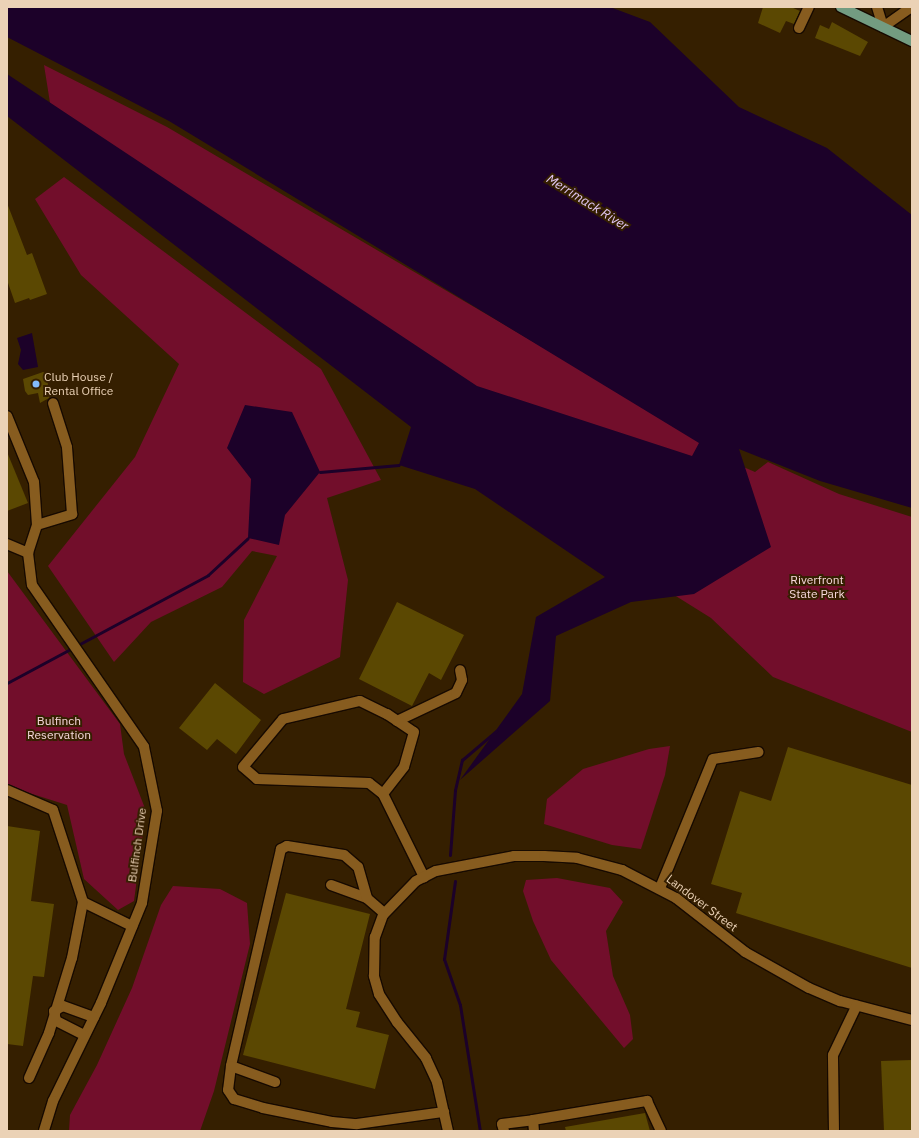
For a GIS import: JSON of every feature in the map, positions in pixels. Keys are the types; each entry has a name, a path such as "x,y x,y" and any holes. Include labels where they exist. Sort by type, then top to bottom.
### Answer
{"main road":[{"path":"841,7 912,41"}],"street":[{"path":"800,28 809,7"},
{"path":"877,7 883,27 912,7"},
{"path":"36,525 72,514 67,447 53,403"},
{"name":"Bulfinch Drive","path":"7,416 34,482 36,525 28,553 35,591 144,747 157,811 142,903 94,1016 53,1101 44,1131"},
{"path":"7,544 28,553"},
{"path":"397,721 456,693 462,680 460,670"},
{"path":"383,794 404,767 414,732 360,701 283,719 243,767 257,779 369,783 383,794 424,877"},
{"path":"660,888 713,759 758,752"},
{"path":"7,790 53,810 83,902 72,958 54,1011 49,1032 29,1078"},
{"path":"367,898 358,866 344,855 287,846 281,849 231,1066 228,1090 234,1099 264,1108 357,1124 444,1112"},
{"name":"Landover Street","path":"448,1131 437,1082 426,1058 397,1022 379,994 374,976 375,937 384,913 397,897 424,877 463,864 514,856 544,856 577,858 622,870 660,888 746,952 809,988 857,1006 912,1020"},
{"path":"331,885 367,898 384,913"},
{"path":"83,902 132,926"},
{"path":"54,1011 63,1006 94,1016"},
{"path":"834,1131 833,1055 857,1006"},
{"path":"54,1011 56,1021 84,1035"},
{"path":"231,1066 275,1082"},
{"path":"504,1131 502,1124 648,1101 661,1131"},
{"path":"533,1120 534,1131"}],"green space":[{"name":"Riverfront State Park","path":"44,65 167,127 660,416 725,459 755,472 768,462 839,494 912,517 912,732 773,677 711,618 655,583 57,147"},
{"path":"64,177 321,369 381,480 327,498 348,580 340,657 264,694 243,682 244,620 277,556 252,551 222,587 151,622 114,662 48,566 135,457 179,364 81,275 35,199"},
{"name":"Bulfinch Reservation","path":"7,571 120,724 124,754 146,811 134,901 118,910 84,879 67,805 7,786"},
{"path":"670,746 665,775 641,849 612,845 544,824 547,799 583,769 649,749"},
{"path":"557,878 610,888 623,902 606,931 613,976 630,1015 633,1039 624,1048 551,960 533,921 523,891 526,880"},
{"path":"173,886 220,889 247,903 250,944 214,1091 200,1131 69,1131 70,1115 97,1065 132,988 161,905"}],"water":[{"name":"Merrimack River","path":"7,7 610,7 650,22 739,107 827,148 912,215 912,508 820,481 739,449 771,547 694,594 631,602 556,636 550,701 460,780 522,694 536,617 605,577 475,489 399,465 411,427 7,116 7,74 477,386 692,456 699,443 169,121 7,37"},
{"path":"32,333 38,367 23,370 18,364 21,350 17,338"},
{"path":"245,405 292,412 320,472 285,515 279,545 248,538 251,479 227,448"}],"building":[{"path":"763,7 791,7 800,11 794,24 786,21 780,33 758,23"},
{"path":"832,22 868,42 860,56 815,38 820,25 829,29"},
{"path":"7,203 27,255 32,253 47,294 15,303 7,280"},
{"name":"Club House / Rental Office","path":"43,372 47,374 49,398 40,403 38,393 28,395 25,391 23,379"},
{"path":"7,452 28,503 7,511"},
{"path":"397,602 464,635 441,680 429,673 412,706 359,679"},
{"path":"215,683 261,720 236,754 217,739 207,750 179,728"},
{"path":"788,747 912,785 912,968 736,913 742,893 711,884 740,791 771,801"},
{"path":"7,826 40,831 31,901 54,904 44,977 33,976 23,1046 7,1044"},
{"path":"286,893 370,914 346,1009 360,1012 356,1027 389,1035 375,1089 243,1055"},
{"path":"912,1060 912,1131 884,1131 881,1061"},
{"path":"645,1113 650,1131 566,1131 565,1127"}],"waterway":[{"path":"320,472 399,465"},
{"path":"7,683 208,575 248,538"},
{"path":"450,855 455,790 462,760 496,731"},
{"path":"455,881 444,959 460,1005 480,1131"}],"place":[{"name":"Club House / Rental Office","path":"36,384"}]}
